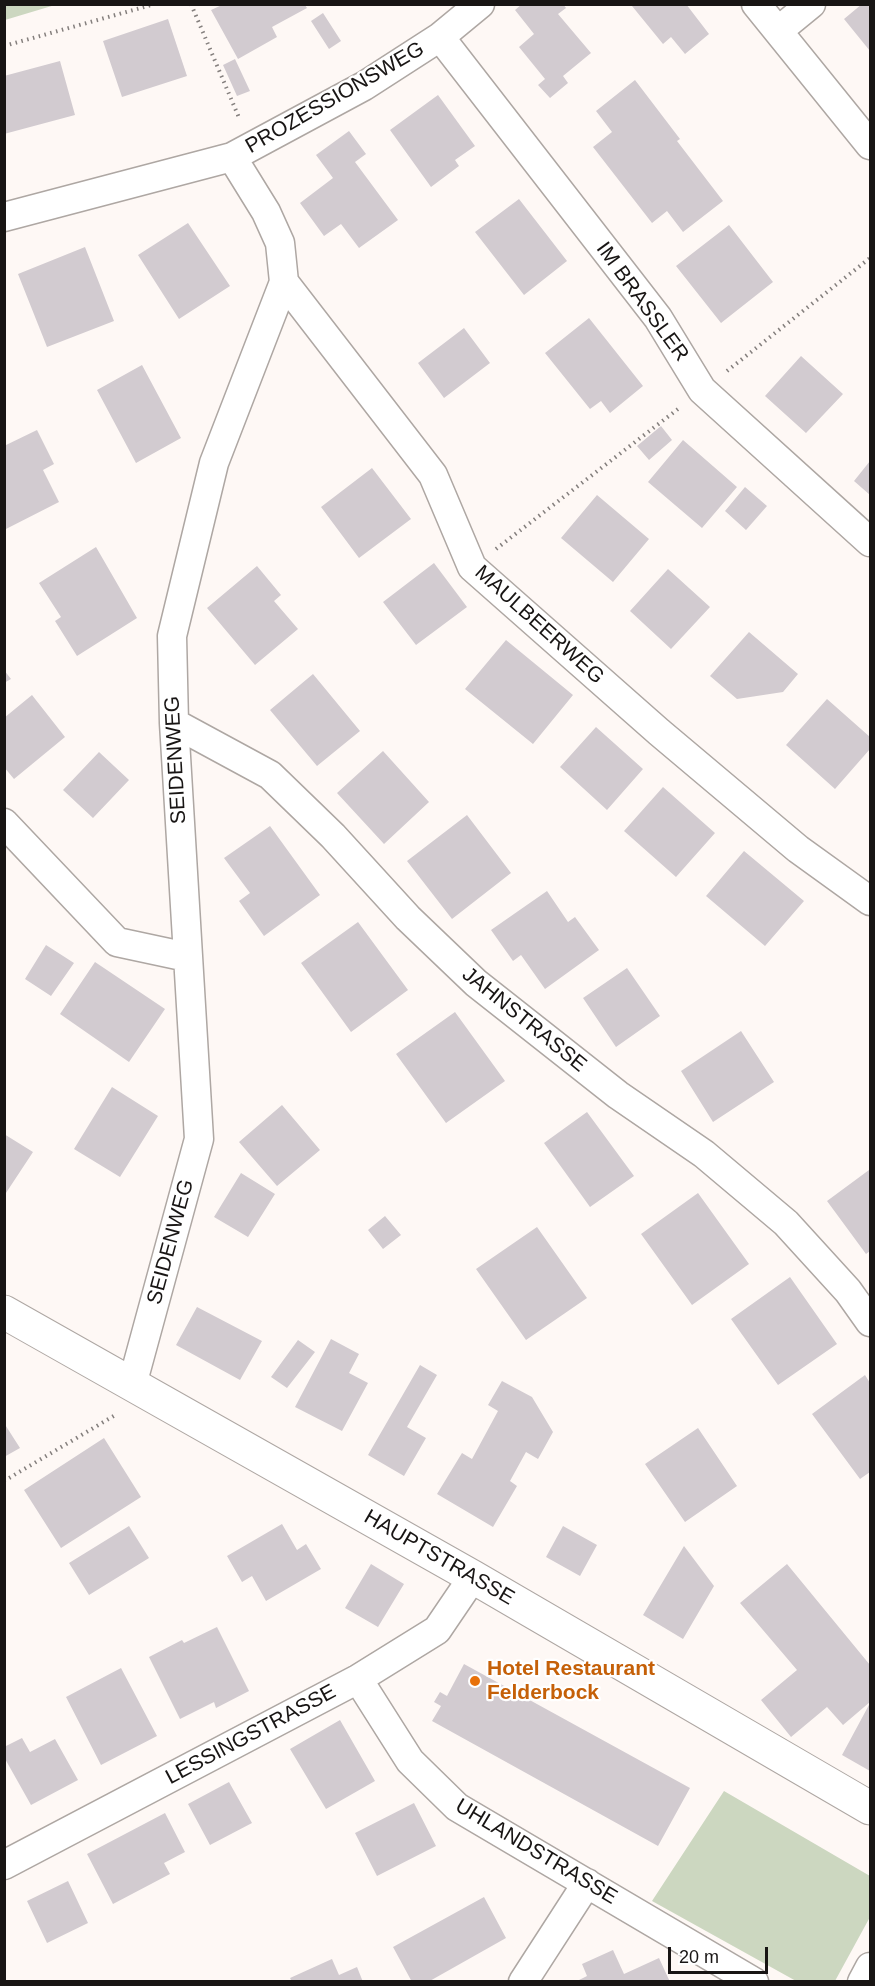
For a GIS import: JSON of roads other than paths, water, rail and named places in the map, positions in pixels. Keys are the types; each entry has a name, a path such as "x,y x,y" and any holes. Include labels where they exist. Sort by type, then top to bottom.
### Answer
{"main road":[{"name":"HAUPTSTRASSE","path":"4,1312 473,1577 870,1808"}],"street":[{"name":"PROZESSIONSWEG","path":"4,217 232,157 364,86 440,37 480,4"},
{"path":"756,4 870,145"},
{"path":"778,31 811,4"},
{"name":"IM BRASSLER","path":"440,37 658,318 702,390 870,542"},
{"name":"SEIDENWEG","path":"141,1390 199,1139 187,957 171,636 214,463 284,282 279,243 266,212 232,157"},
{"name":"MAULBEERWEG","path":"284,282 433,475 472,567 659,732 798,849 870,900"},
{"name":"JAHNSTRASSE","path":"174,723 270,775 333,836 408,918 476,983 618,1095 704,1154 786,1223 848,1291 870,1322"},
{"path":"4,823 117,942 187,957"},
{"name":"LESSINGSTRASSE","path":"4,1865 358,1679 437,1630 473,1577"},
{"name":"UHLANDSTRASSE","path":"358,1679 410,1761 457,1807 754,1982"},
{"path":"523,1982 587,1883"},
{"path":"862,1982 870,1967"}],"place":[{"name":"Hotel Restaurant Felderbock","path":"475,1681"}]}
